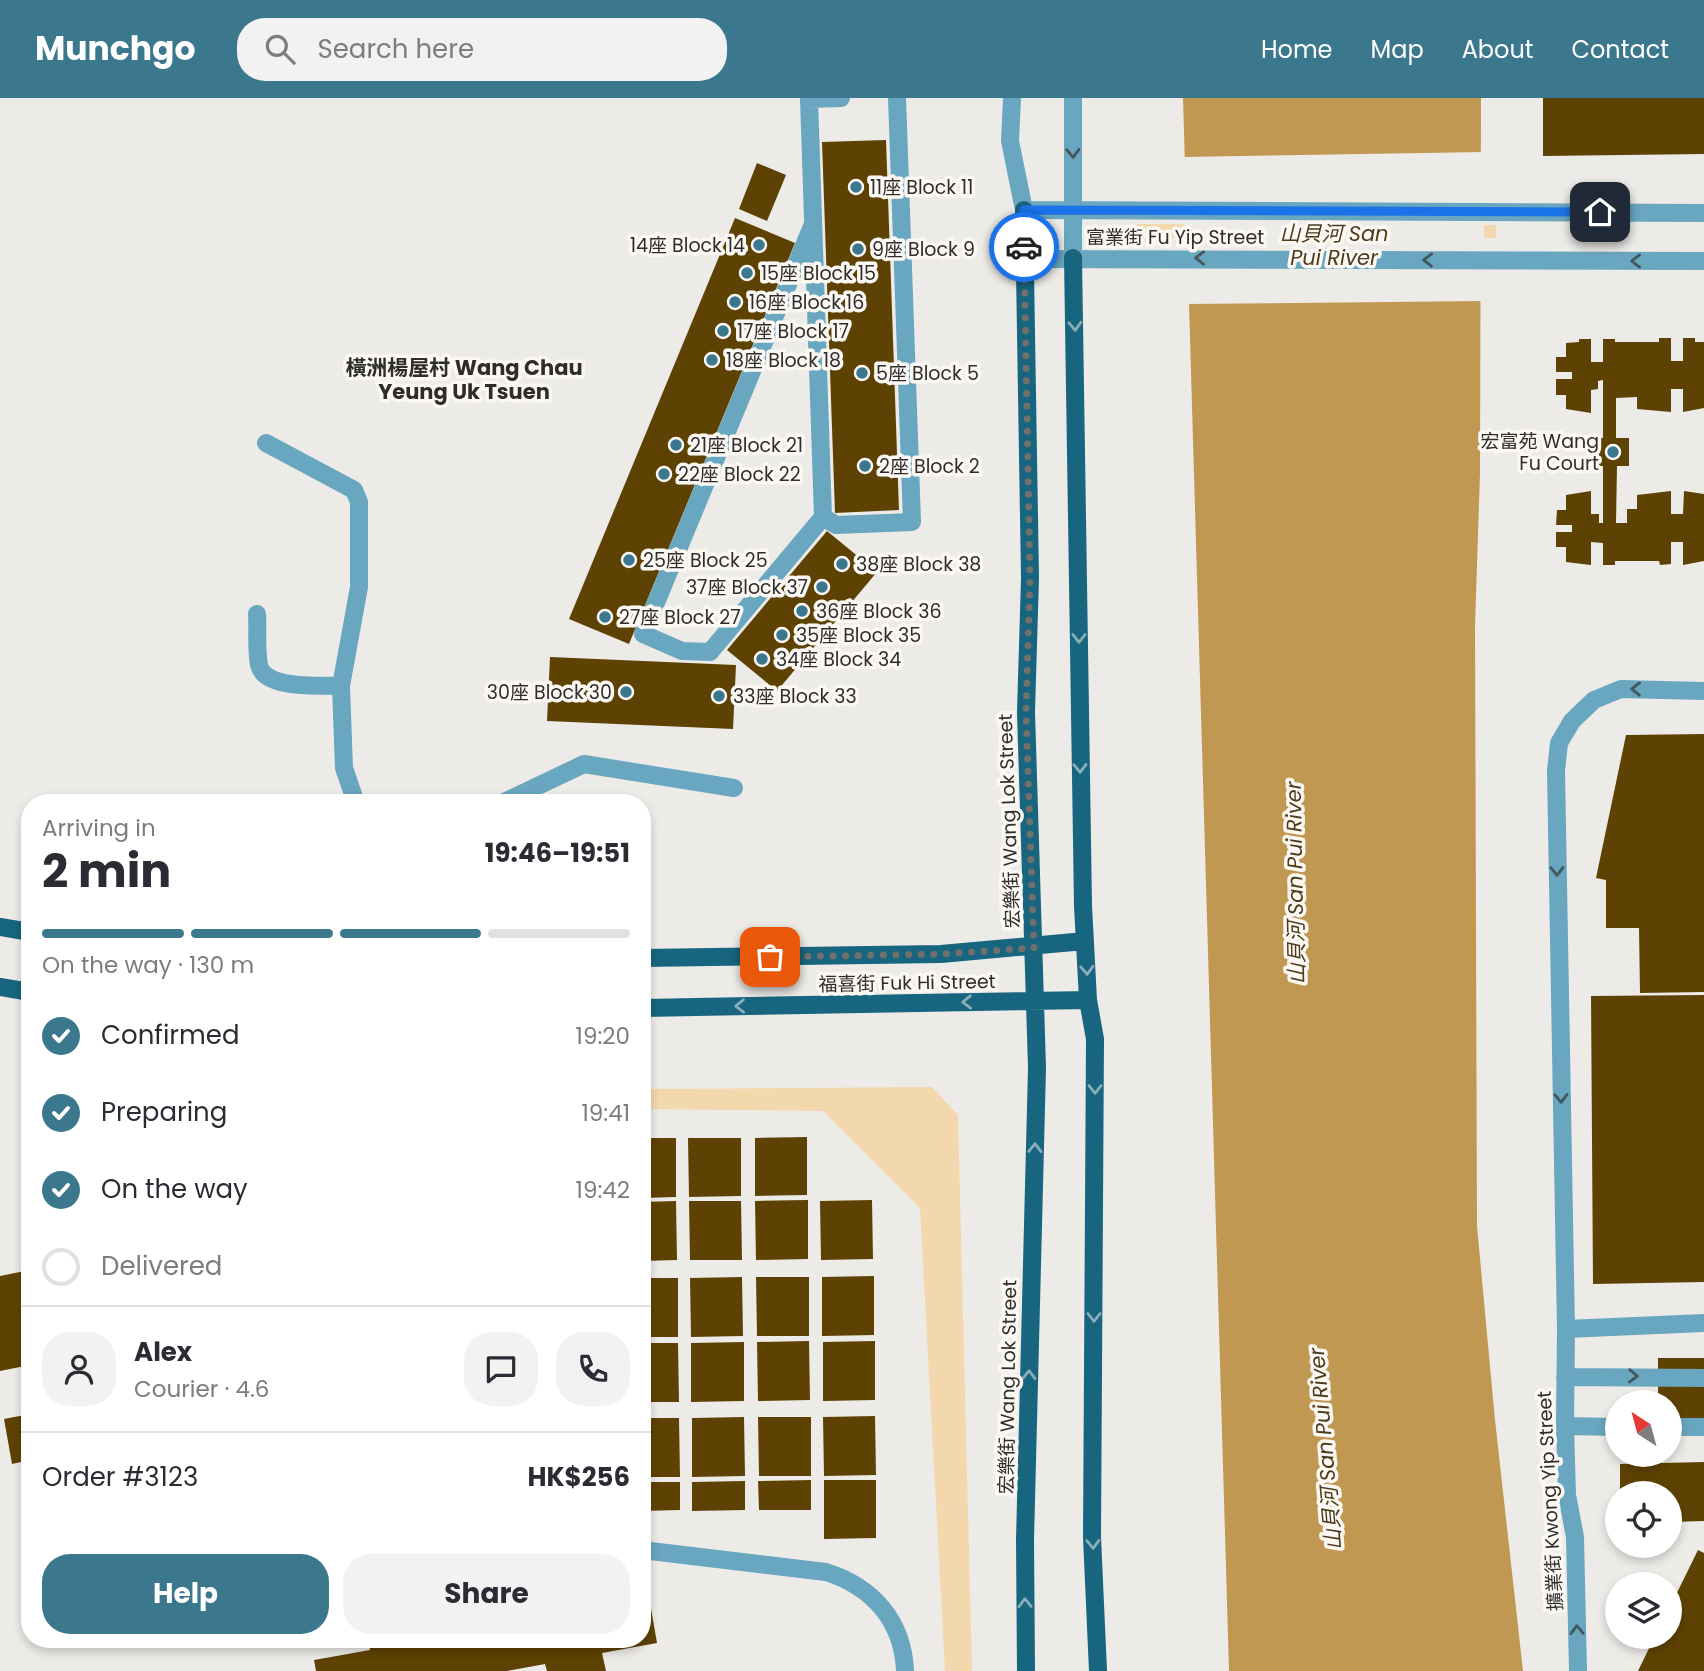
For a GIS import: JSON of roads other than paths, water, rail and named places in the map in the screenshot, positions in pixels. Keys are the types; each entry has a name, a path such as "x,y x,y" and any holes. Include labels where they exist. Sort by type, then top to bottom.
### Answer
{"main road":[{"name":"宏樂街 Wang Lok Street","path":"1024,210 1030,578 1026,712 1037,1068 1025,1541 1026,1671"},
{"path":"1073,258 1085,941 1088,1000 1095,1039 1092,1536 1098,1671"},
{"path":"0,928 21,931"},
{"name":"福喜街 Fuk Hi Street","path":"651,958 932,955 1034,948 1085,941"},
{"path":"0,987 21,990"},
{"name":"福喜街 Fuk Hi Street","path":"651,1007 1035,1003 1088,1000"}],"street":[{"path":"813,224 643,634 682,651 710,652 823,517 809,99 841,98"},
{"path":"823,517 836,526 912,522 897,98"},
{"name":"宏樂街 Wang Lok Street","path":"1012,98 1010,141 1024,210"},
{"path":"1073,98 1073,258"},
{"name":"富業街 Fu Yip Street","path":"1024,210 1073,208 1704,213"},
{"name":"富業街 Fu Yip Street","path":"1024,259 1136,257 1704,261"},
{"path":"266,443 354,490 359,502 359,587 341,686 344,768 353,794"},
{"path":"257,614 260,668 268,678 279,683 341,686"},
{"name":"擴業街 Kwong Yip Street","path":"1578,1671 1574,1537 1567,1495 1565,1426 1566,1329 1556,799 1559,743 1572,721 1594,700 1621,689 1704,691"},
{"path":"521,794 584,764 734,788"},
{"path":"1566,1329 1704,1323"},
{"path":"1565,1377 1704,1378"},
{"path":"1565,1426 1605,1427"},
{"path":"1682,1427 1704,1427"},
{"path":"651,1551 827,1572 846,1578 864,1589 891,1619 900,1637 905,1671"}],"water":[{"name":"山貝河 San Pui River","path":"1183,98 1481,98 1480,473 1475,626 1477,1226 1523,1671 1229,1671"}],"place":[{"name":"11座 Block 11","path":"856,187"},
{"name":"14座 Block 14","path":"759,245"},
{"name":"9座 Block 9","path":"858,249"},
{"name":"15座 Block 15","path":"747,273"},
{"name":"16座 Block 16","path":"735,302"},
{"name":"17座 Block 17","path":"723,331"},
{"name":"18座 Block 18","path":"712,360"},
{"name":"5座 Block 5","path":"862,373"},
{"name":"21座 Block 21","path":"676,445"},
{"name":"宏富苑 Wang Fu Court","path":"1613,452"},
{"name":"2座 Block 2","path":"865,466"},
{"name":"22座 Block 22","path":"664,474"},
{"name":"25座 Block 25","path":"629,560"},
{"name":"38座 Block 38","path":"842,564"},
{"name":"37座 Block 37","path":"822,587"},
{"name":"36座 Block 36","path":"802,611"},
{"name":"27座 Block 27","path":"605,617"},
{"name":"35座 Block 35","path":"782,635"},
{"name":"34座 Block 34","path":"762,659"},
{"name":"30座 Block 30","path":"626,692"},
{"name":"33座 Block 33","path":"719,696"}],"district":[{"name":"橫洲楊屋村 Wang Chau Yeung Uk Tsuen","path":"464,379"}]}
